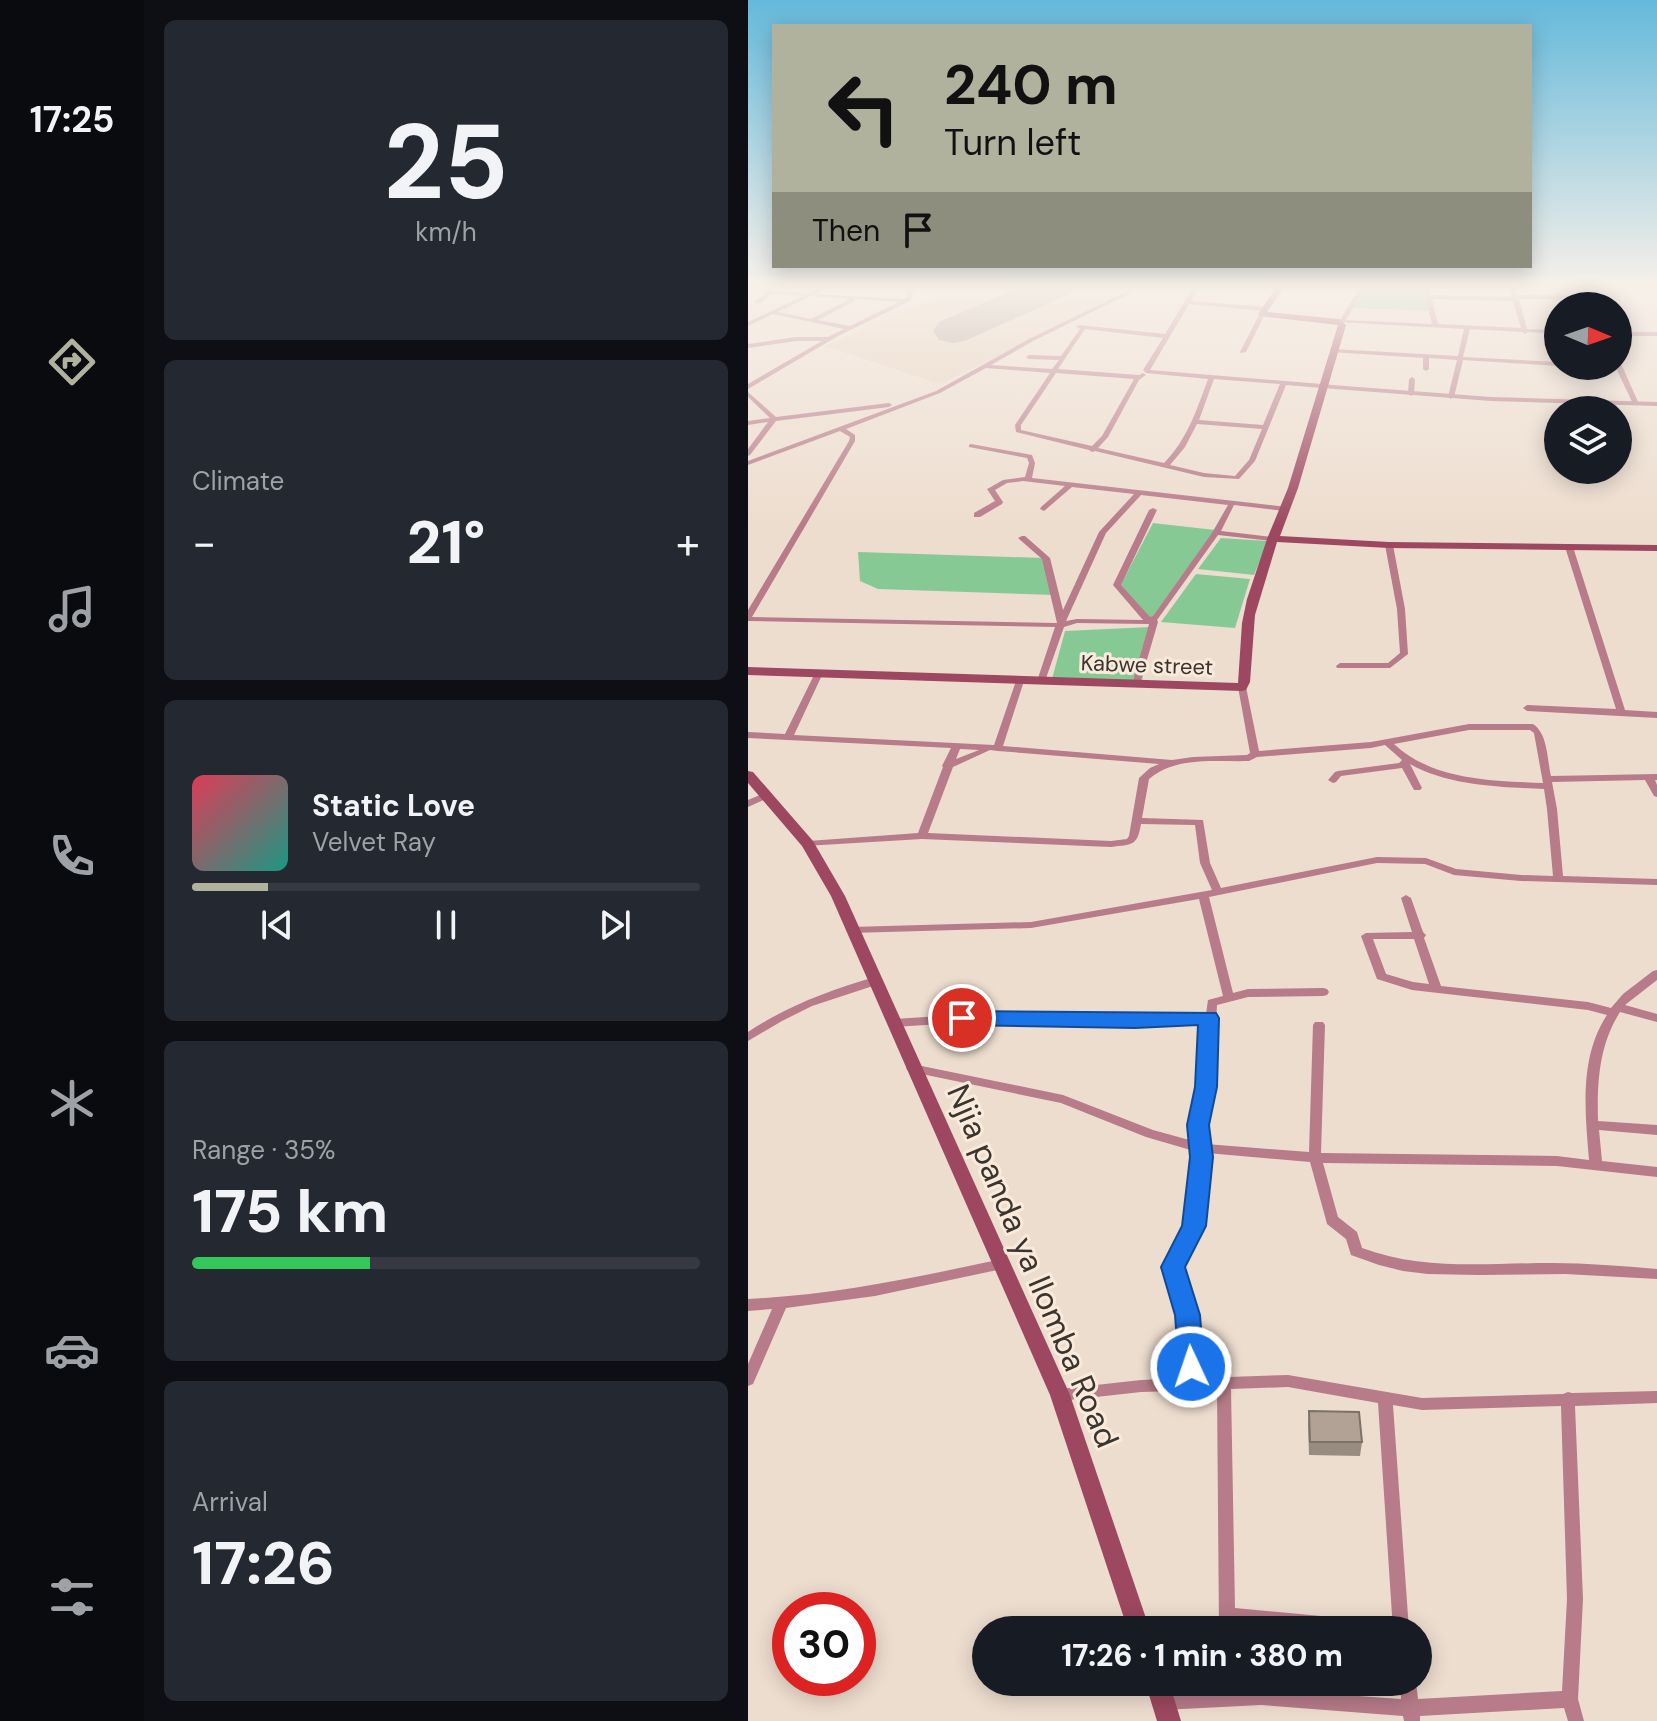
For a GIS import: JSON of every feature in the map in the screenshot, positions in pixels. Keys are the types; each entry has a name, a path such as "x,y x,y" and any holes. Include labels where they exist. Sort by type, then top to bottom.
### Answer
{"main road":[{"name":"Kabwe street","path":"748,671 1242,687 1246,678 1244,656 1248,617 1316,414 1328,366"},
{"path":"1272,539 1389,545 1657,548"},
{"name":"Njia panda ya Ilomba Road","path":"748,775 808,844 838,896 1060,1395 1134,1616"}],"street":[{"path":"748,387 784,366"},
{"path":"748,463 938,392 983,366"},
{"path":"988,366 1139,377 1149,373 1212,377 1451,397 1657,404"},
{"path":"1058,366 1018,431 1213,476 1240,477 1252,461 1284,382"},
{"path":"1147,366 1149,373"},
{"path":"1451,397 1458,366"},
{"path":"748,380 770,375"},
{"path":"1092,450 1105,437 1139,377"},
{"path":"1165,466 1177,454 1195,422 1212,377"},
{"path":"1411,394 1412,379"},
{"path":"1625,380 1636,404"},
{"path":"748,394 774,419"},
{"path":"748,423 899,405"},
{"path":"748,454 774,419"},
{"path":"1195,422 1265,427"},
{"path":"843,430 853,436 852,441 748,618 1152,622"},
{"path":"971,446 1030,456 1032,463 1028,479"},
{"path":"977,515 999,502 991,489 996,485 1028,479 1284,509"},
{"path":"1044,509 1071,484"},
{"path":"1041,681 1061,623 1103,532 1140,492"},
{"path":"1136,685 1152,622 1216,533 1232,503"},
{"path":"1152,622 1117,585 1153,510"},
{"path":"1216,533 1272,539"},
{"path":"1022,538 1046,558 1061,623"},
{"path":"1340,666 1390,665 1404,654 1401,609 1389,545"},
{"path":"1569,547 1621,712"},
{"path":"788,737 819,673"},
{"path":"996,748 1020,681"},
{"path":"1242,687 1255,754"},
{"path":"1527,708 1657,715"},
{"path":"748,735 996,748 1175,762 1249,758 1255,754 1388,743 1469,727 1533,727 1538,733 1548,782 1558,880"},
{"path":"1388,743 1417,788"},
{"path":"922,836 956,746"},
{"path":"947,766 996,748"},
{"path":"1333,780 1338,774 1402,761 1480,780 1548,782 1653,778 1657,794"},
{"path":"808,844 922,836 1122,844 1134,837 1144,778 1153,770 1175,762"},
{"path":"748,804 767,795"},
{"path":"1137,821 1200,822 1205,863 1218,893"},
{"path":"851,930 1011,927 1203,896 1377,860 1426,861 1454,872 1558,880 1657,882"},
{"path":"1203,896 1228,995"},
{"path":"1406,898 1412,921 1421,935 1436,988"},
{"path":"1421,935 1365,937 1377,971 1387,980 1657,1018"},
{"path":"1596,1165 1592,1125 1595,1062 1600,1039 1616,1010 1657,974"},
{"path":"748,1037 791,1010 875,981"},
{"path":"1193,1385 1188,1315 1173,1267 1194,1226 1201,1148 1198,1125 1206,1087 1212,1003 1228,995 1323,992"},
{"path":"894,1023 956,1018 1135,1021 1209,1018"},
{"path":"1319,1025 1315,1157 1332,1220 1352,1236 1354,1249 1360,1253 1446,1270 1565,1268 1657,1274"},
{"path":"912,1068 1063,1099 1150,1134 1201,1148 1315,1157 1486,1158 1657,1172"},
{"path":"1592,1125 1657,1130"},
{"path":"748,1305 781,1305 849,1297 1002,1264"},
{"path":"748,1380 781,1305"},
{"path":"1224,1383 1227,1616"},
{"path":"1060,1395 1141,1386 1318,1383 1385,1400 1462,1404 1657,1397"},
{"path":"1568,1398 1575,1599 1570,1699 1576,1721"},
{"path":"1385,1400 1400,1616"},
{"path":"1163,1702 1195,1696"},
{"path":"1273,1696 1412,1714 1570,1699"}],"shaded area":[{"path":"886,366 976,366 940,384"}],"green space":[{"path":"1153,523 1215,530 1151,619 1118,590"},
{"path":"1221,538 1268,541 1254,575 1198,569"},
{"path":"858,552 1043,558 1054,595 878,589 860,581"},
{"path":"1196,574 1250,579 1235,628 1161,622"},
{"path":"1151,627 1142,681 1052,679 1065,631"}],"building":[{"path":"1309,1411 1359,1412 1362,1442 1310,1442"}],"route":[{"path":"962,1018 1135,1021 1209,1018 1206,1087 1198,1125 1201,1157 1194,1226 1173,1267 1173,1276 1188,1315 1191,1367"}]}
